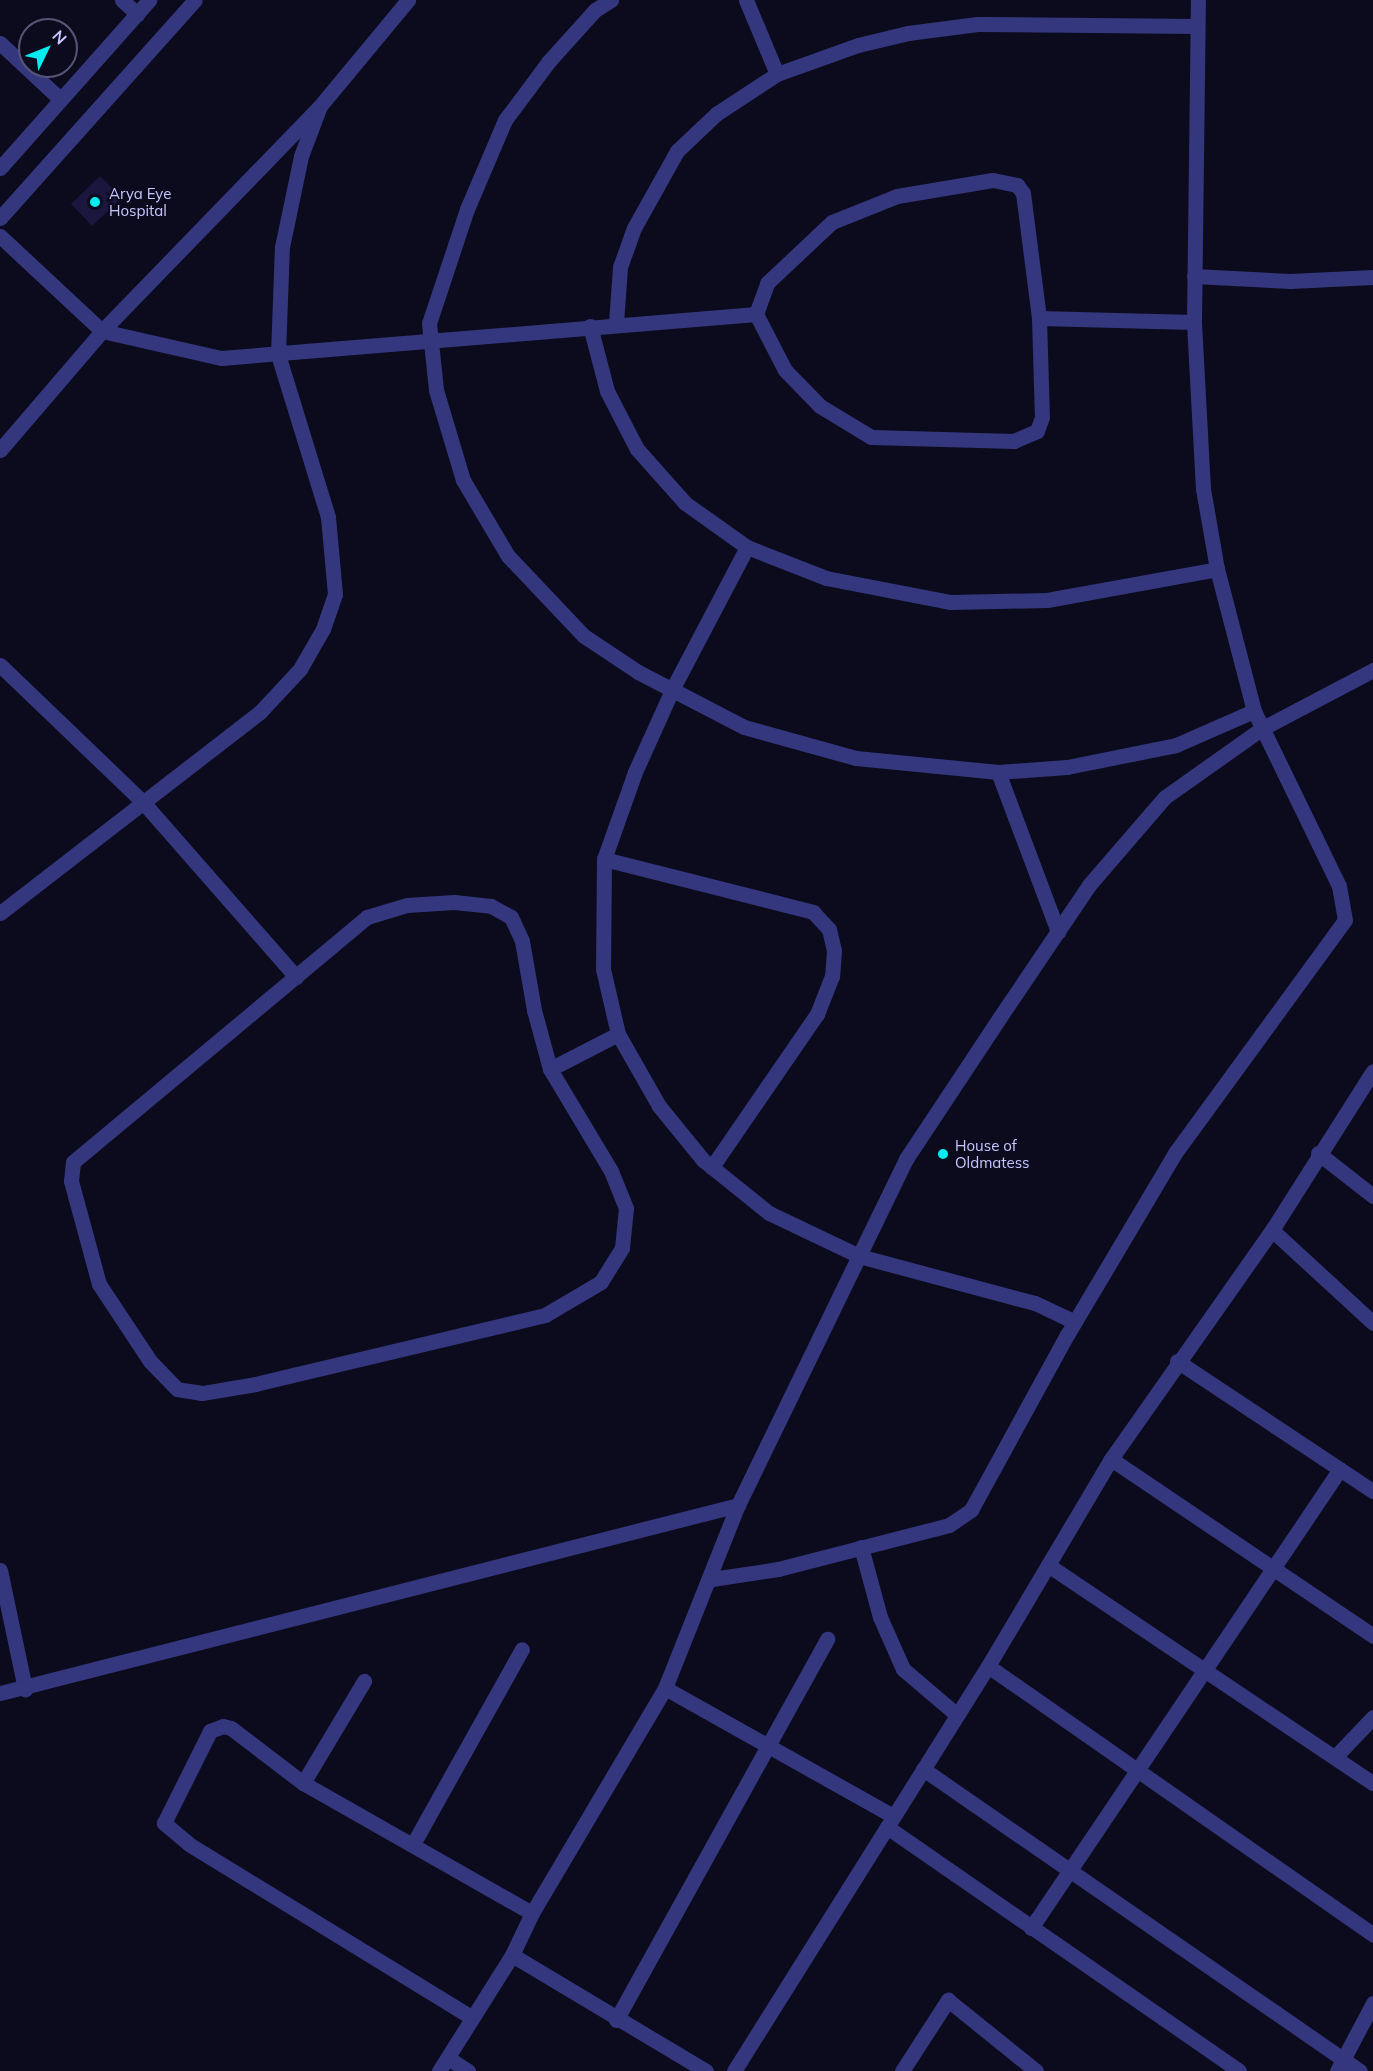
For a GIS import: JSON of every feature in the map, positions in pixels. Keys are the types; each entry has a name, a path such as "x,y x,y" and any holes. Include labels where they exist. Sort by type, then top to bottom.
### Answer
{"street":[{"path":"122,0 137,14"},
{"path":"0,168 149,0"},
{"path":"0,218 195,0"},
{"path":"0,450 102,331 320,106 408,0"},
{"path":"611,0 595,10 549,61 505,120 437,288 429,323 436,390 463,480 508,556 584,636 672,690 744,727 856,758 998,772 1067,767 1176,745 1254,711"},
{"path":"746,0 777,74"},
{"path":"712,1579 778,1569 949,1525 971,1510 1075,1322 1175,1153 1345,920 1339,886 1254,711 1217,569 1203,489 1194,322 1198,0"},
{"path":"616,323 620,267 634,228 676,151 716,114 777,74 858,45 909,33 977,24 1197,26"},
{"path":"0,44 60,99"},
{"path":"0,913 260,712 300,669 323,629 334,594 328,517 278,354 282,247 302,156 320,106"},
{"path":"993,180 1017,185 1023,193 1039,318 1042,417 1037,431 1014,441 931,442 871,437 820,406 785,370 756,314 766,283 832,222 897,196 993,180"},
{"path":"0,236 102,331 221,358 616,323 756,314"},
{"path":"1194,276 1290,281 1373,277"},
{"path":"1039,318 1194,322"},
{"path":"590,326 607,391 637,449 685,503 747,547 826,578 951,602 1047,600 1217,569"},
{"path":"747,547 672,690 635,772 604,859 603,969 618,1034 659,1106 712,1167 770,1213 859,1256 1035,1303 1075,1322"},
{"path":"0,665 142,801 296,977"},
{"path":"439,2071 512,1955 532,1913 665,1688 712,1579 738,1505 906,1159 1089,885 1165,797 1261,729 1373,670"},
{"path":"998,772 1058,932"},
{"path":"604,859 813,912 829,928 834,950 832,976 817,1014 712,1167"},
{"path":"454,902 491,906 511,917 522,941 534,1010 550,1069 611,1171 626,1208 622,1248 601,1282 545,1315 256,1384 202,1393 177,1389 150,1361 99,1284 71,1181 73,1162 296,977 367,917 406,905 454,902"},
{"path":"550,1069 618,1034"},
{"path":"734,2071 988,1666 1111,1459 1177,1361 1272,1230 1318,1153 1373,1071"},
{"path":"1318,1153 1373,1196"},
{"path":"1272,1230 1373,1323"},
{"path":"1177,1361 1373,1491"},
{"path":"1111,1459 1373,1636"},
{"path":"1031,1928 1340,1469"},
{"path":"0,1693 25,1689 738,1505"},
{"path":"861,1547 880,1617 903,1669 957,1715"},
{"path":"1048,1565 1373,1783"},
{"path":"0,1570 25,1689"},
{"path":"616,2020 770,1748 827,1639"},
{"path":"413,1844 522,1649"},
{"path":"988,1666 1373,1935"},
{"path":"303,1783 364,1681"},
{"path":"665,1688 770,1748 890,1822 1031,1928 1239,2071"},
{"path":"1335,1757 1373,1717"},
{"path":"471,2017 189,1844 164,1823 210,1731 223,1726 231,1728 303,1783 532,1913"},
{"path":"923,1768 1070,1870 1340,2065 1360,2071"},
{"path":"512,1955 616,2020 706,2071"},
{"path":"902,2071 948,2000 1036,2071"},
{"path":"1340,2065 1373,2003"},
{"path":"448,2058 468,2071"}],"building":[{"path":"100,176 122,198 92,226 71,204"}],"place":[{"name":"Arya Eye Hospital","path":"95,202"},
{"name":"House of Oldmatess","path":"943,1154"}]}
